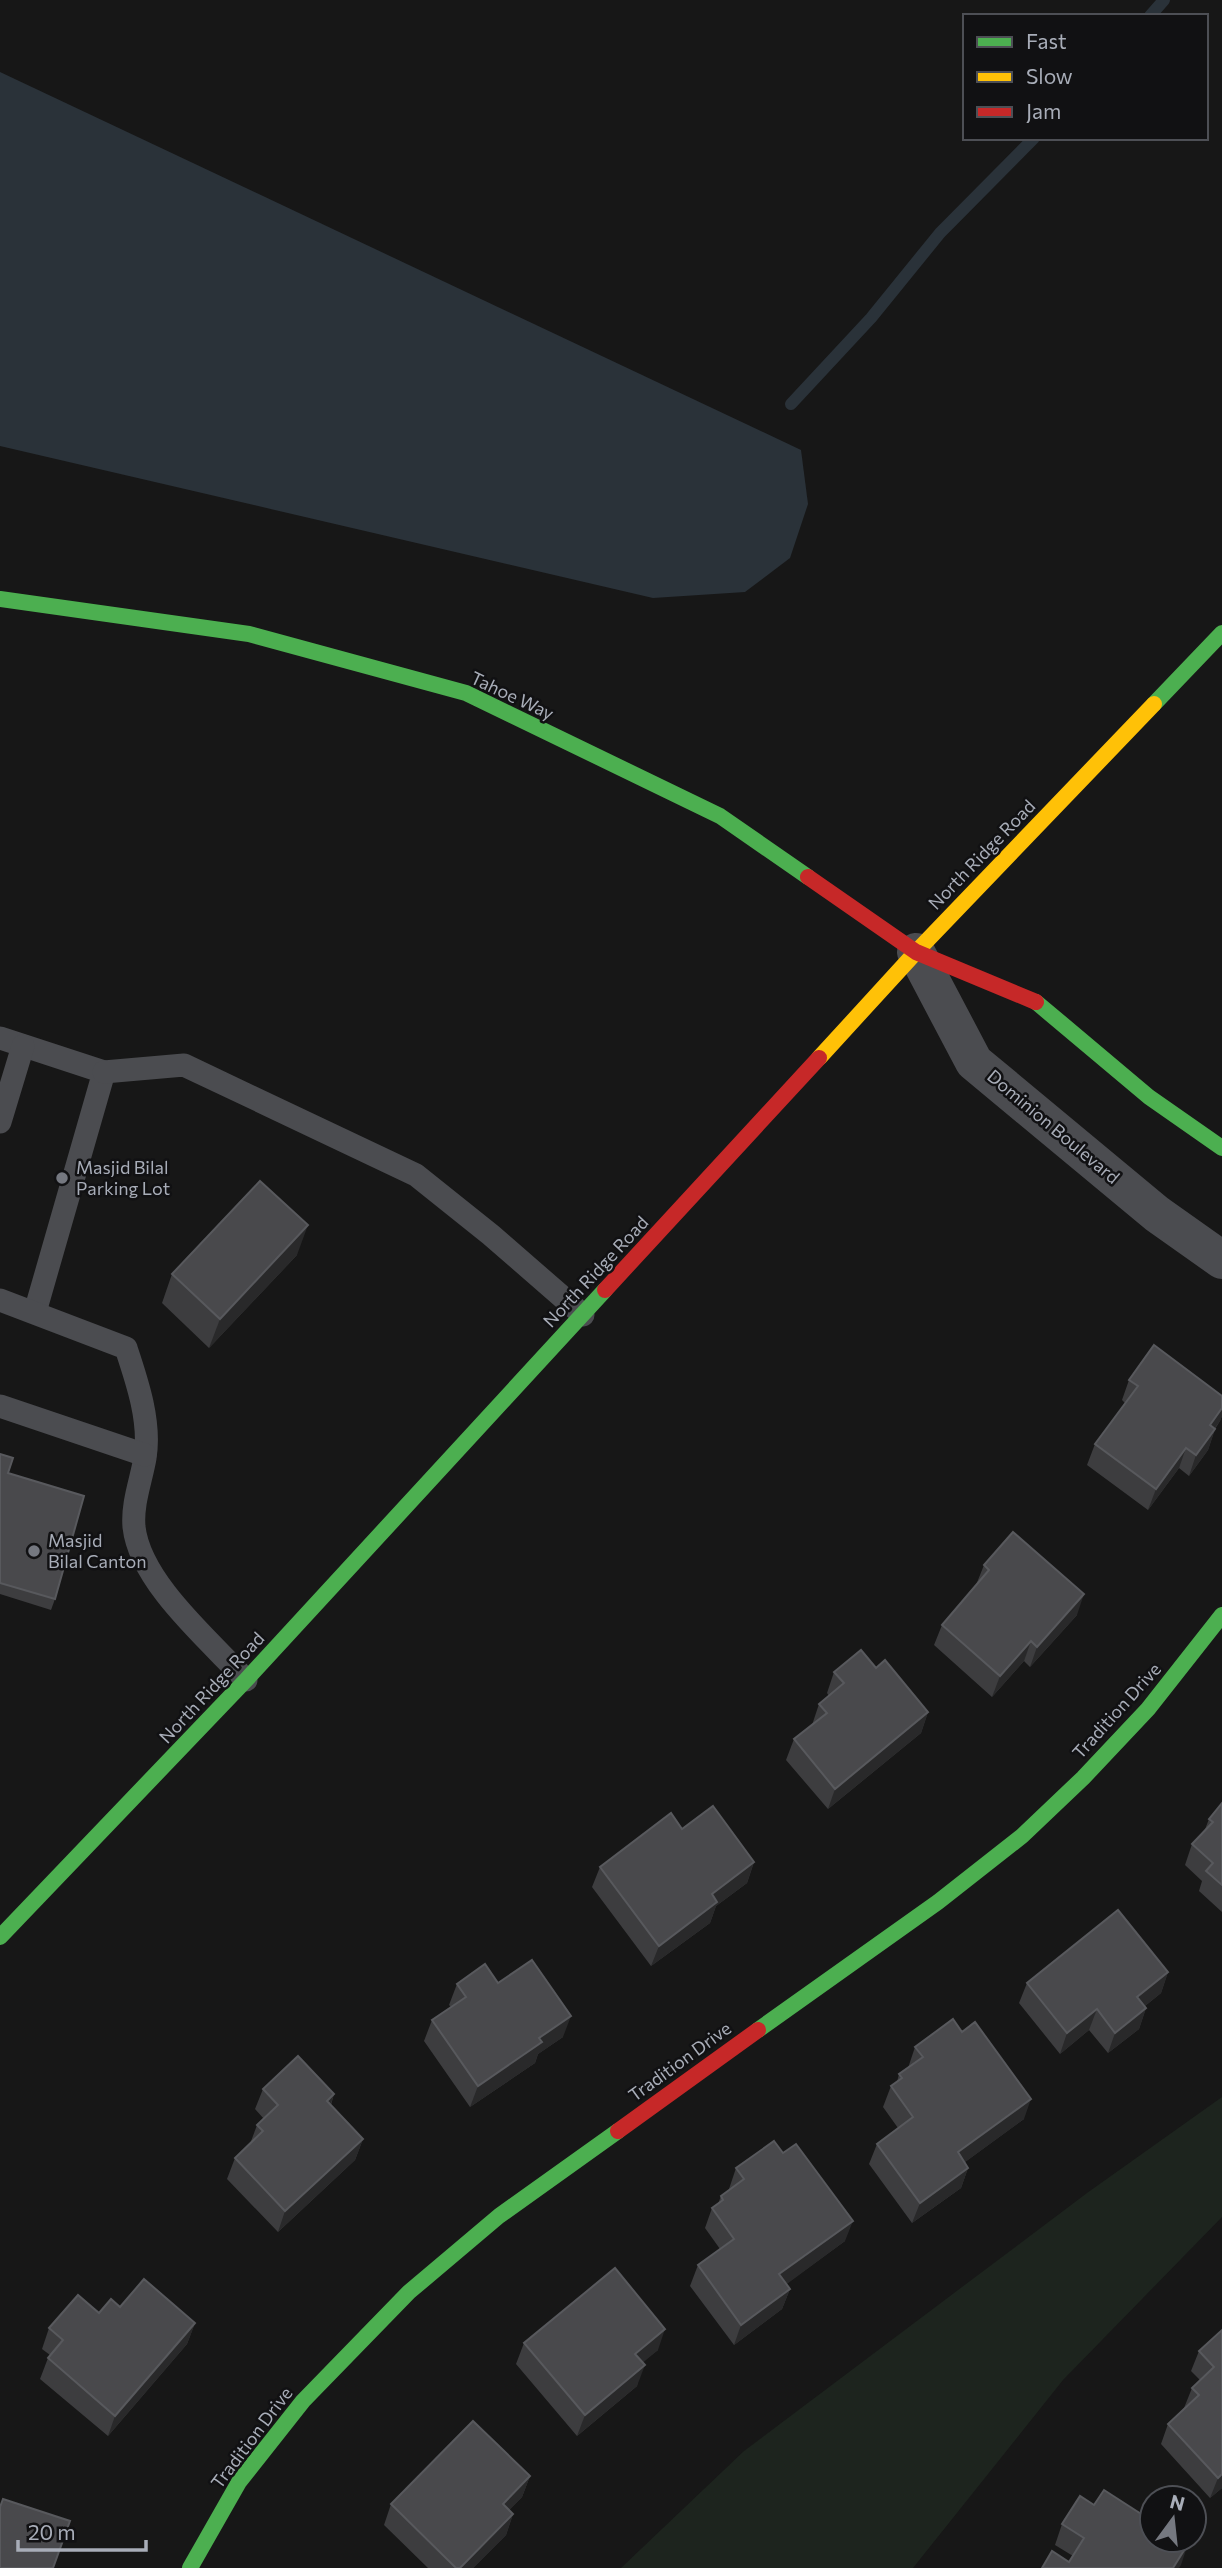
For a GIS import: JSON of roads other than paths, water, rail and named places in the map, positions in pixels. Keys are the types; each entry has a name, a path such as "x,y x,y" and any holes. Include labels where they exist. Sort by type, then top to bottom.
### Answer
{"street":[{"name":"Tahoe Way","path":"0,599 249,634 466,694 720,817 916,952"},
{"name":"North Ridge Road","path":"0,1937 246,1680 916,952 1222,633"},
{"path":"916,952 1035,1001 1149,1097 1222,1148"},
{"name":"Dominion Boulevard","path":"916,952 974,1062 1157,1214 1222,1260"},
{"name":"Tradition Drive","path":"190,2568 239,2482 295,2411 409,2292 499,2216 938,1902 1022,1836 1083,1778 1148,1709 1222,1615"}],"lane":[{"path":"0,1038 104,1072 184,1065 416,1175 491,1235 583,1315"},
{"path":"0,1122 23,1046"},
{"path":"35,1312 104,1072"},
{"path":"0,1300 126,1348 152,1394 134,1525 140,1551 158,1585 246,1680"},
{"path":"0,1406 145,1455"}],"waterway":[{"path":"1152,14 1164,0"},
{"path":"791,404 871,318 940,233 1032,140"}],"place":[{"name":"Masjid Bilal Parking Lot","path":"62,1178"},
{"name":"Masjid Bilal Canton","path":"34,1551"}]}
